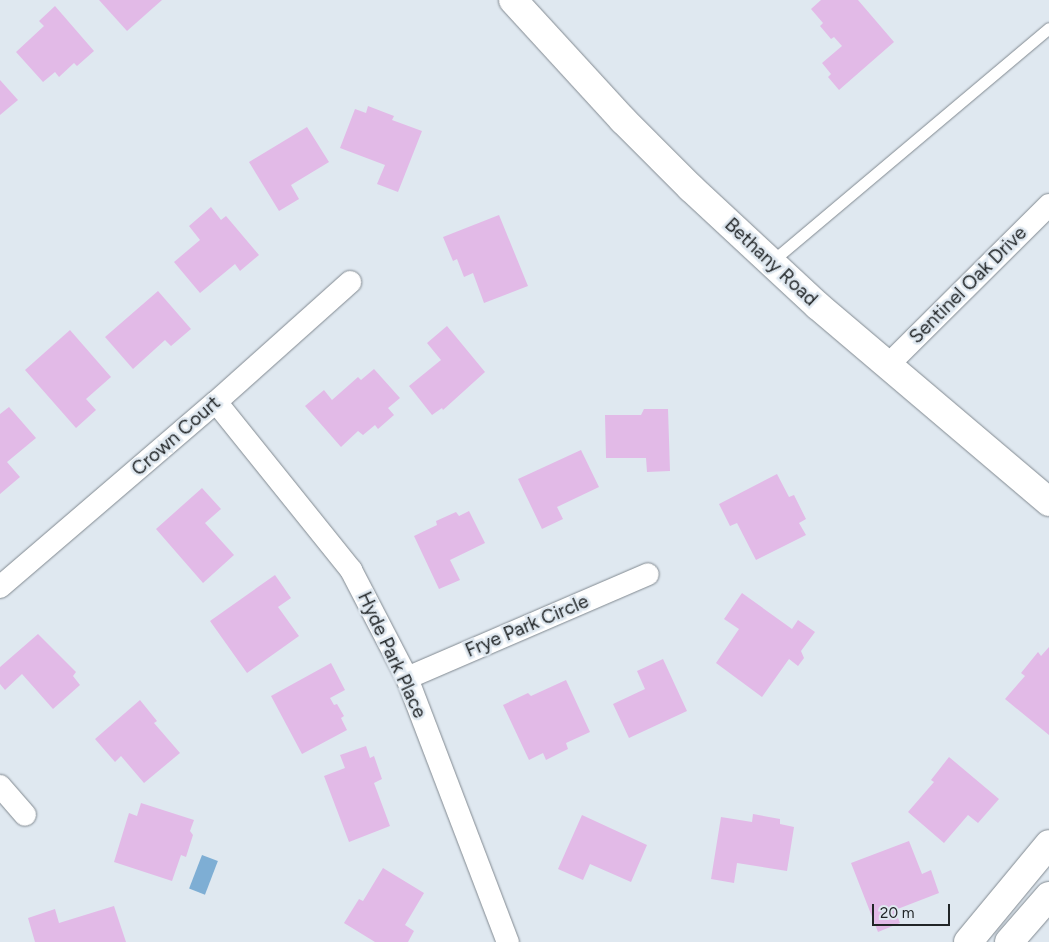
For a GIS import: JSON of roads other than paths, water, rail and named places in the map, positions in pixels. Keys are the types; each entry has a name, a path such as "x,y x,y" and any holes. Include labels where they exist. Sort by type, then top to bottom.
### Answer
{"main road":[{"name":"Bethany Road","path":"513,0 630,126 691,188 771,262 888,365 1049,502"},
{"path":"968,942 1049,844"},
{"path":"1010,942 1049,896"}],"street":[{"name":"Sentinel Oak Drive","path":"888,365 1049,206"},
{"name":"Crown Court","path":"0,586 216,402 350,282"},
{"name":"Hyde Park Place","path":"216,402 351,570 407,678 508,942"},
{"name":"Frye Park Circle","path":"407,678 648,574"},
{"path":"0,786 24,815"}],"lane":[{"path":"771,262 1049,28"}],"water":[{"path":"202,855 218,861 205,895 189,889"}]}
